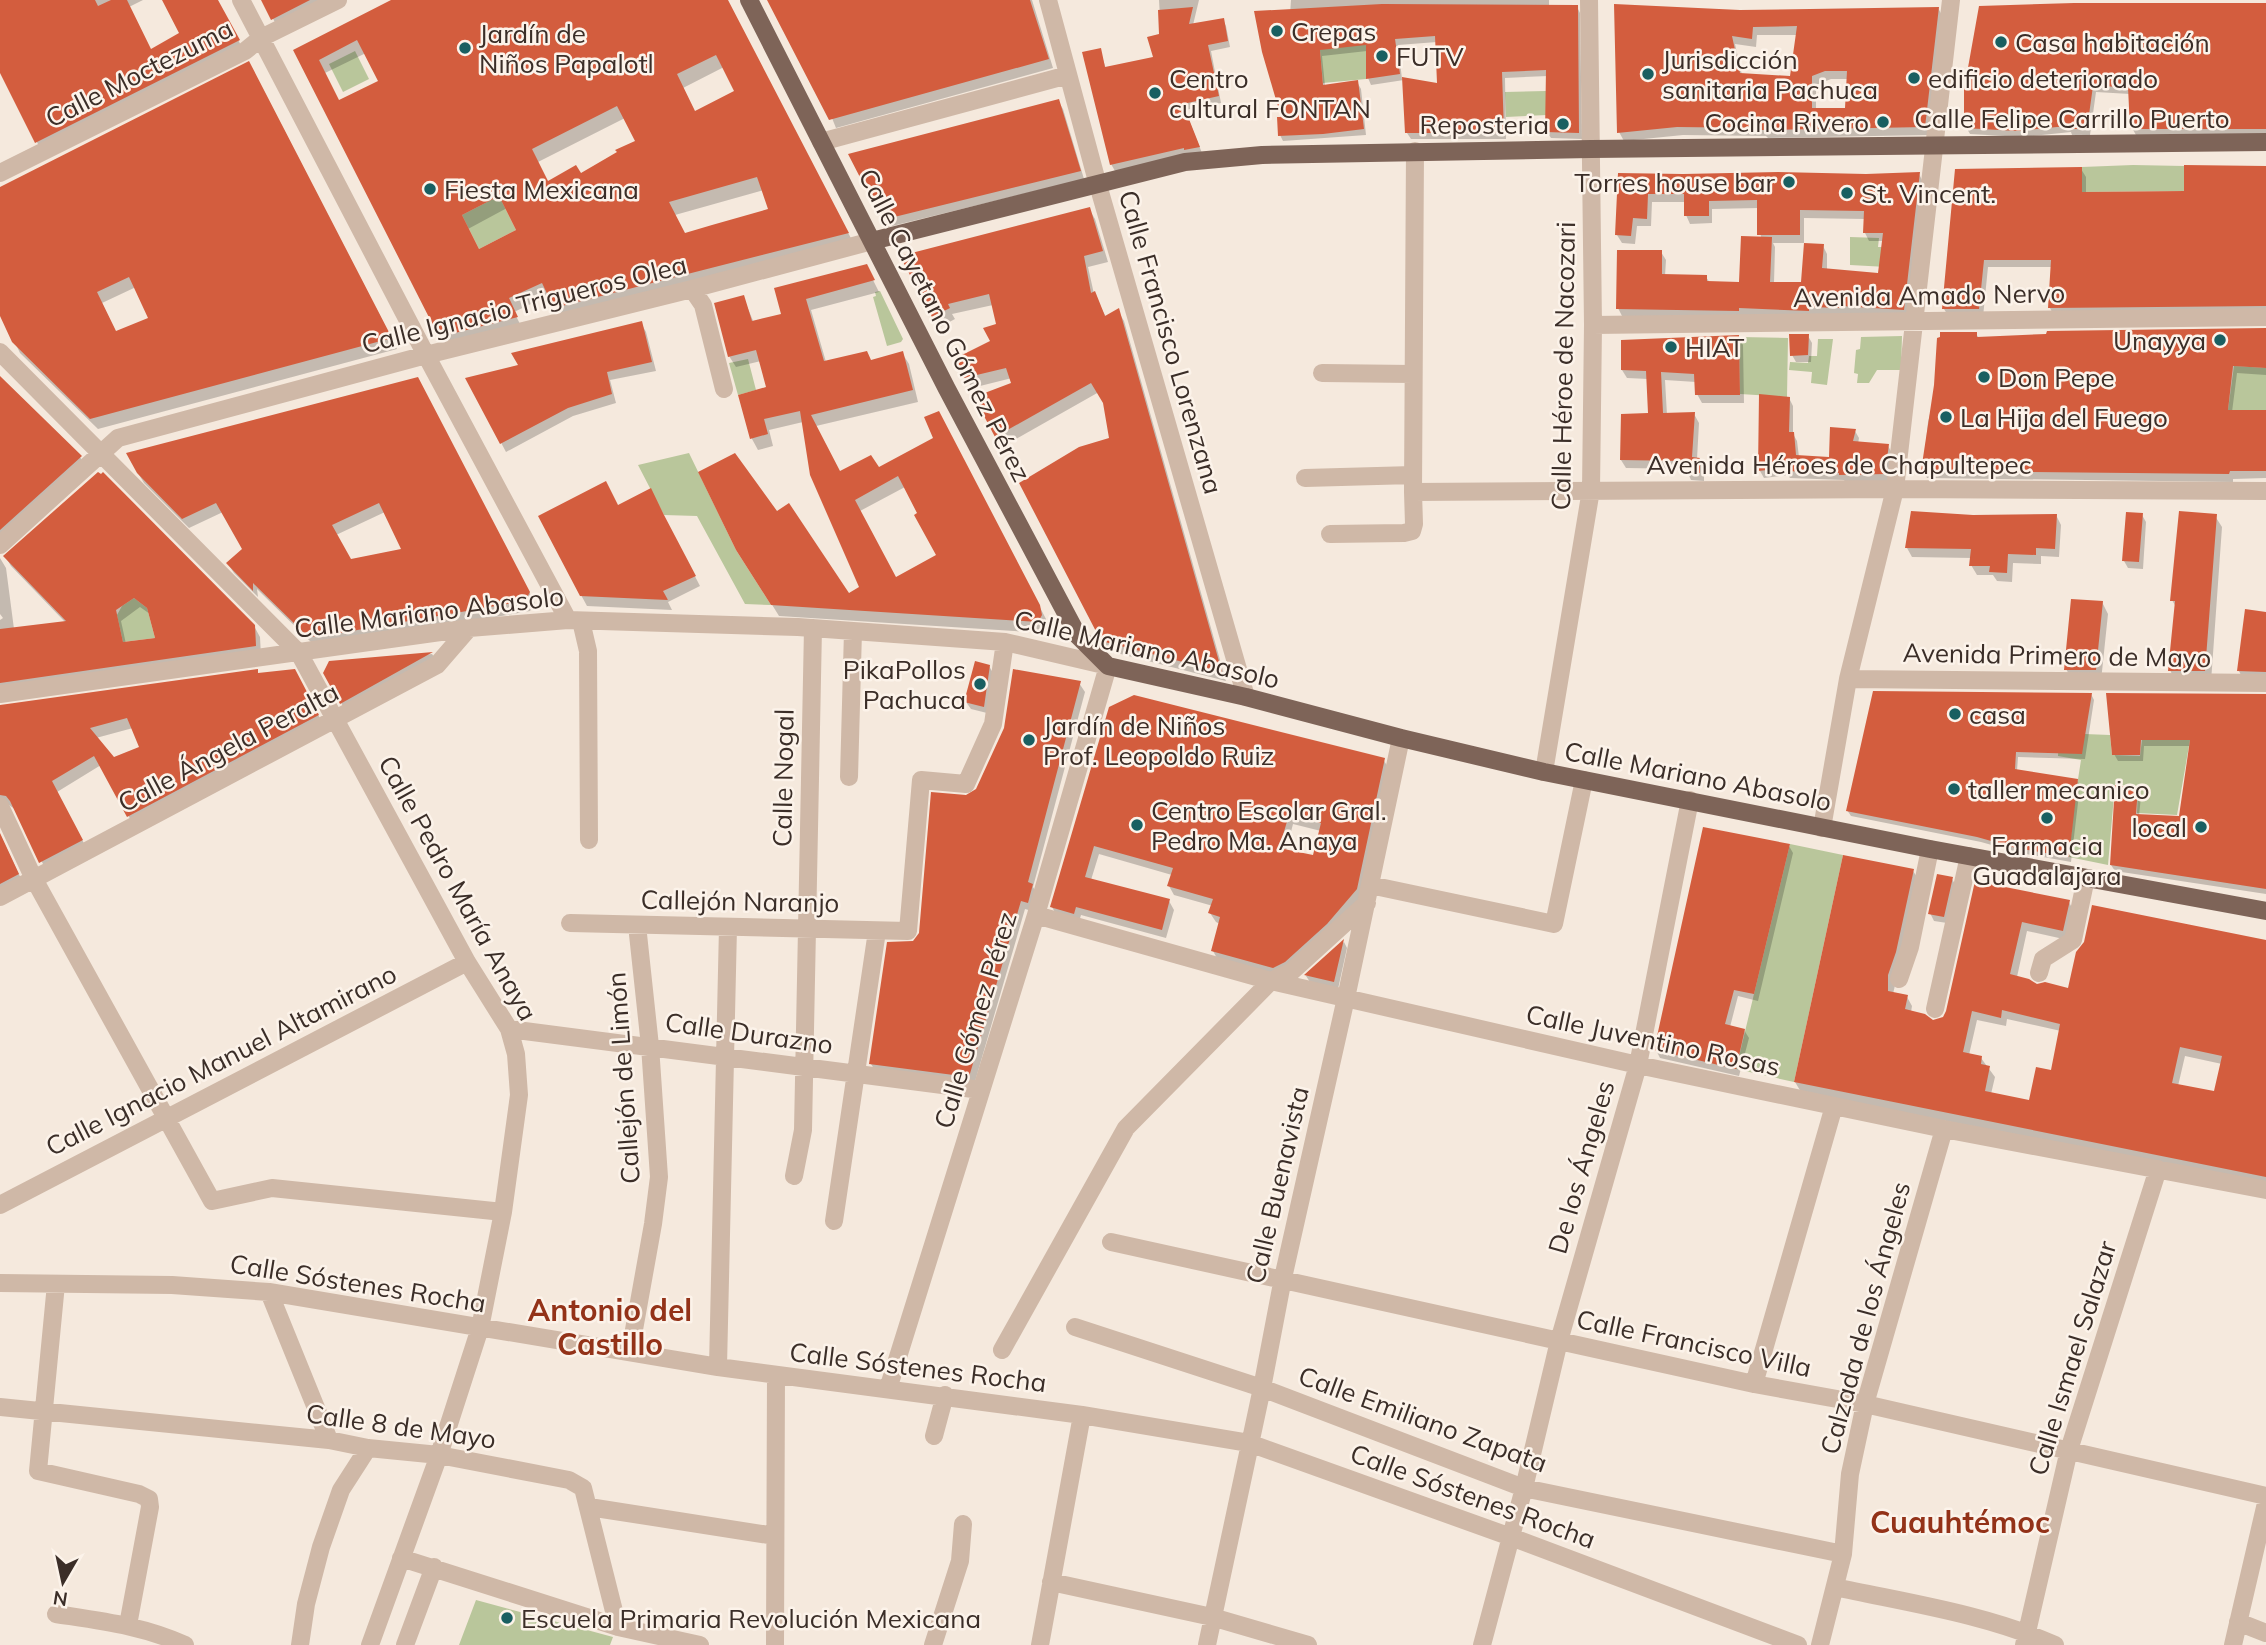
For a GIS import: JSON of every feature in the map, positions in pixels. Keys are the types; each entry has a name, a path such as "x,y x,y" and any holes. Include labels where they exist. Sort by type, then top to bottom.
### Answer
{"main road":[{"name":"Calle Cayetano Gómez Pérez","path":"749,0 953,401 1079,636 1108,666"},
{"name":"Calle Felipe Carrillo Puerto","path":"1098,186 1185,162 1262,155 2266,142"},
{"name":"Calle Ignacio Trigueros Olea","path":"872,241 1098,186"},
{"name":"Calle Mariano Abasolo","path":"1108,666 1246,697 1544,772 1930,849 2266,911"}],"street":[{"path":"241,0 426,355 574,620 588,651 589,840"},
{"name":"Calle Moctezuma","path":"0,173 245,51 261,38 338,0"},
{"name":"Calle Francisco Lorenzana","path":"1048,0 1098,186 1246,697"},
{"name":"Calle Héroe de Nacozari","path":"1544,772 1591,491 1594,325 1589,0"},
{"path":"1822,828 1848,679 1895,489 1951,0"},
{"path":"821,142 1068,75"},
{"path":"1330,534 1404,533 1412,530 1414,524 1415,151"},
{"name":"Calle Ignacio Trigueros Olea","path":"0,545 118,438 426,355 872,241"},
{"path":"692,289 704,305 724,389"},
{"name":"Avenida Amado Nervo","path":"1594,325 2266,317"},
{"name":"Calle Pedro María Anaya","path":"0,352 299,653 467,962 509,1029 516,1054 519,1095 503,1212 480,1328 439,1455 370,1645"},
{"path":"1322,373 1413,374"},
{"name":"Avenida Héroes de Chapultepec","path":"1305,478 1591,491 2266,491"},
{"name":"Calle Mariano Abasolo","path":"0,694 469,628 574,620 813,628 1005,642 1108,666"},
{"name":"Calle Ángela Peralta","path":"0,897 437,665 469,628"},
{"name":"Calle Nogal","path":"794,1176 803,1129 813,628"},
{"path":"849,777 853,631"},
{"name":"Callejón Naranjo","path":"570,923 908,931 921,780 966,784 993,724 1005,642"},
{"name":"Calle Gómez Pérez","path":"888,1389 1035,915 1108,666"},
{"name":"Avenida Primero de Mayo","path":"1848,679 2266,683"},
{"name":"Calle Buenavista","path":"1207,1645 1283,1278 1367,903 1401,737"},
{"path":"1370,885 1554,924 1584,780"},
{"name":"De los Ángeles","path":"1482,1645 1524,1488 1559,1341 1638,1065 1690,800"},
{"path":"0,806 34,879 212,1201 272,1188 503,1212"},
{"path":"1899,979 1910,947 1930,849"},
{"path":"1935,1009 1969,856"},
{"path":"2039,973 2043,959 2073,940 2086,877"},
{"path":"1002,1350 1126,1128 1271,981 1291,972 1367,903"},
{"name":"Calle Juventino Rosas","path":"1035,915 1271,981 1638,1065 1944,1129 2266,1190"},
{"name":"Callejón de Limón","path":"630,1352 659,1177 650,1046 637,925"},
{"path":"718,1367 729,927"},
{"path":"834,1221 877,931"},
{"name":"Calle Ignacio Manuel Altamirano","path":"0,1205 467,962"},
{"name":"Calle Durazno","path":"509,1029 981,1090"},
{"path":"1754,1384 1833,1105"},
{"name":"Calzada de los Ángeles","path":"1820,1645 1843,1554 1850,1474 1866,1404 1944,1129"},
{"name":"Calle Ismael Salazar","path":"2026,1639 2068,1450 2158,1169"},
{"name":"Calle Francisco Villa","path":"1111,1242 1754,1384 1866,1404 2266,1496"},
{"name":"Calle Sóstenes Rocha","path":"0,1283 172,1285 269,1292 718,1367 945,1395 1249,1443 1511,1537 1798,1645"},
{"path":"56,1284 38,1471 139,1494 149,1499 150,1507 128,1625"},
{"path":"269,1292 328,1440"},
{"name":"Calle Emiliano Zapata","path":"1075,1326 1262,1388 1524,1488 1843,1554"},
{"path":"775,1645 776,1375"},
{"path":"934,1436 945,1395"},
{"name":"Calle 8 de Mayo","path":"0,1407 328,1440 368,1448 439,1455 569,1480 583,1488 589,1507"},
{"path":"1040,1645 1082,1415"},
{"path":"300,1645 306,1604 337,1501 341,1490 368,1448"},
{"path":"2233,1645 2266,1503"},
{"path":"618,1627 589,1507 775,1536"},
{"path":"933,1645 960,1561 963,1524"},
{"path":"401,1558 618,1627 700,1645"},
{"path":"405,1645 434,1567"},
{"path":"1051,1582 1212,1617 1308,1645"},
{"path":"1835,1587 1991,1621 2026,1639 2055,1645"},
{"path":"57,1614 128,1625 161,1640 185,1645"},
{"path":"2238,1622 2266,1633"}],"green space":[{"path":"1366,26 1366,79 1323,83 1320,50"},
{"path":"355,51 369,79 343,92 329,64"},
{"path":"1546,91 1547,115 1506,117 1505,92"},
{"path":"2184,166 2184,191 2082,192 2082,167"},
{"path":"499,196 516,230 479,249 462,215"},
{"path":"1850,237 1879,238 1878,247 1887,247 1887,267 1850,265"},
{"path":"880,291 903,339 887,346 873,297 876,296 875,292"},
{"path":"1902,336 1901,370 1877,370 1869,383 1857,383 1858,374 1854,373 1856,350 1860,349 1861,337"},
{"path":"1739,337 1788,338 1787,397 1740,394"},
{"path":"1818,339 1833,339 1827,385 1811,383 1812,372 1789,370 1790,362 1808,363 1809,356 1817,356"},
{"path":"748,359 756,390 738,395 729,363"},
{"path":"2234,366 2266,368 2266,410 2228,410"},
{"path":"689,453 736,550 771,605 745,604 697,516 664,515 638,465"},
{"path":"134,598 147,608 155,638 123,642 117,615 122,606"},
{"path":"2059,733 2110,735 2112,755 2140,756 2142,740 2190,740 2177,815 2137,813 2138,788 2115,784 2108,865 2069,857 2081,760 2058,756"},
{"path":"1790,844 1843,855 1794,1082 1736,1069"},
{"name":"Escuela Primaria Revolución Mexicana","path":"476,1600 613,1637 610,1645 459,1645"}],"building":[{"path":"0,0 95,0 98,6 111,0 127,0 151,49 179,33 162,0 218,0 240,40 35,143 0,73"},
{"path":"261,0 310,0 271,20"},
{"path":"391,0 728,0 849,233 554,308 542,283 509,298 518,317 439,337 293,50","holes":["357,40 378,81 339,100 319,60","716,55 734,91 695,111 677,74","617,106 635,141 615,150 617,152 581,173 576,165 548,181 532,149","757,177 768,209 685,233 669,202","499,196 516,230 479,249 462,215"]},
{"path":"767,0 1030,0 1049,59 829,120"},
{"path":"2266,3 2266,129 2130,129 2128,87 2093,86 2087,129 2067,129 2067,126 2017,131 1964,128 1964,90 1979,6"},
{"path":"1382,4 1578,5 1579,133 1545,132 1546,70 1502,72 1504,133 1405,133 1402,77 1437,83 1435,36 1395,39 1400,74 1366,79 1366,45 1320,50 1323,85 1358,80 1364,129 1278,136 1277,117 1281,117 1262,52 1254,11"},
{"path":"1614,4 1740,10 1939,7 1925,127 1761,130 1677,127 1617,133","holes":["1797,26 1790,76 1740,73 1732,36 1752,39 1753,27","1825,71 1847,71 1845,108 1812,108 1812,76"]},
{"path":"1193,7 1189,24 1224,18 1228,41 1208,45 1219,96 1183,104 1200,147 1184,148 1110,165 1082,52 1101,48 1105,67 1153,57 1147,37 1159,34 1158,10"},
{"path":"249,61 392,338 90,419 12,342 0,316 0,187","holes":["129,277 148,318 116,331 97,292"]},
{"path":"1059,99 1081,171 882,220 848,154"},
{"path":"2184,165 2266,166 2266,306 2048,308 2051,260 1984,260 1979,309 1942,309 1955,169 2082,167 2082,192 2184,191"},
{"path":"1920,172 1904,310 1842,306 1809,307 1809,311 1739,308 1739,311 1616,309 1617,250 1662,250 1662,274 1707,275 1707,281 1739,282 1741,236 1772,237 1770,282 1801,282 1804,243 1824,244 1822,268 1878,273 1883,233 1863,233 1864,211 1800,210 1800,235 1757,235 1757,200 1709,201 1709,216 1684,216 1684,194 1648,194 1647,219 1633,218 1631,236 1615,235 1618,173"},
{"path":"1090,207 1103,251 1084,256 1091,293 1095,291 1105,316 1119,308 1222,672 1101,641 1019,483 1079,447 1109,438 1103,403 1091,383 995,437 974,397 1011,383 1006,368 964,378 954,359 990,341 983,328 996,324 989,294 948,304 950,308 932,317 900,256"},
{"path":"867,264 875,280 806,299 824,361 867,351 871,360 903,351 913,390 811,415 840,471 871,455 879,467 933,438 924,417 939,411 1040,605 1042,615 1038,622 771,605 736,550 698,472 735,453 777,511 789,503 849,593 859,587 810,475 800,411 764,419 768,434 750,439 738,395 766,387 756,350 728,357 714,303 744,295 752,321 781,314 774,288","holes":["898,476 917,513 914,515 936,555 896,577 855,500"]},
{"path":"642,321 652,362 607,372 612,394 568,408 500,444 465,378 518,365 511,353"},
{"path":"2266,328 2266,368 2233,366 2228,410 2266,410 2266,471 2230,471 2229,474 1921,471 1934,385 1937,338 1940,337 1940,332 1977,332 1977,337 2046,334 2047,331"},
{"path":"1789,334 1809,334 1808,355 1790,356"},
{"path":"1739,335 1740,395 1695,395 1694,374 1661,372 1663,413 1695,412 1692,457 1700,458 1700,473 1685,472 1685,461 1620,460 1621,414 1648,413 1646,371 1621,370 1621,340"},
{"path":"0,376 82,456 0,530"},
{"path":"418,377 530,592 525,601 317,637 306,635 253,583 253,591 226,563 242,549 216,503 182,519 137,473 126,453","holes":["379,503 401,549 351,559 332,525"]},
{"path":"1759,394 1790,397 1789,432 1794,432 1796,455 1829,457 1830,427 1856,429 1853,441 1889,444 1885,474 1839,475 1784,471 1784,468 1758,471"},
{"path":"98,472 103,472 255,625 256,646 0,683 0,629 66,621 3,556","holes":["134,598 147,608 155,638 123,642 116,610"]},
{"path":"606,481 618,505 651,488 696,576 663,591 668,600 580,596 538,516"},
{"path":"1911,511 1973,515 2057,514 2055,549 2036,548 2036,555 2008,554 2007,573 1989,572 1990,566 1969,566 1971,549 1905,548"},
{"path":"2179,511 2217,514 2205,671 2168,671 2175,601 2170,601"},
{"path":"2126,512 2143,513 2139,562 2122,561"},
{"path":"2071,599 2103,601 2096,670 2064,670"},
{"path":"2245,609 2266,612 2266,672 2237,671"},
{"path":"433,652 340,704 323,673 329,661"},
{"name":"PikaPollos Pachuca","path":"975,661 990,665 984,707 964,702"},
{"path":"258,669 258,673 295,669 319,715 127,817 94,756 52,781 83,840 39,863 10,801 6,796 0,795 0,705","holes":["127,718 139,747 114,757 90,728"]},
{"path":"1013,669 1081,681 1028,882 1033,884 1028,903 1021,901 969,1077 869,1064 887,942 913,941 919,933 931,792 966,795 976,789 1004,728"},
{"path":"1873,691 2092,693 2082,754 2016,752 2015,769 2078,779 2069,857 1846,811"},
{"path":"2106,693 2266,694 2266,889 2110,865 2115,785 2138,788 2136,814 2179,816 2190,740 2141,740 2140,755 2112,755"},
{"path":"1134,695 1385,758 1357,889 1327,924 1285,962 1273,968 1211,951 1220,917 1208,913 1213,899 1167,886 1173,868 1094,846 1085,877 1170,899 1162,930 1076,907 1074,914 1050,907 1109,707","holes":["1289,815 1321,823 1313,855 1279,848"]},
{"path":"1703,827 1790,844 1754,994 1734,990 1725,1024 1745,1029 1736,1069 1654,1050"},
{"path":"0,833 19,874 0,884"},
{"path":"1843,855 1914,869 1896,952 1888,975 1888,991 1908,995 1905,1009 1925,1014 1933,1020 1943,1017 1946,1011 1975,881 2070,900 2063,931 2022,922 2010,974 2037,984 2045,982 2068,988 2076,952 2084,942 2092,905 2266,940 2266,1177 1794,1082","holes":["2002,1010 2060,1024 2051,1070 2036,1067 2029,1100 1985,1091 1990,1066 1981,1064 1982,1056 1963,1052 1972,1011 2001,1018","2180,1047 2222,1056 2214,1091 2172,1083"]},
{"path":"1937,874 1953,877 1944,917 1928,914"},
{"path":"1344,939 1334,982 1304,975"}],"place":[{"name":"Crepas","path":"1277,31"},
{"name":"Casa habitación","path":"2001,42"},
{"name":"Jardín de Niños Papalotl","path":"465,48"},
{"name":"FUTV","path":"1382,56"},
{"name":"Jurisdicción sanitaria Pachuca","path":"1648,74"},
{"name":"edificio deteriorado","path":"1914,78"},
{"name":"Centro cultural FONTAN","path":"1155,93"},
{"name":"Cocina Rivero","path":"1883,122"},
{"name":"Reposteria","path":"1563,124"},
{"name":"Torres house bar","path":"1789,182"},
{"name":"Fiesta Mexicana","path":"430,189"},
{"name":"St. Vincent.","path":"1847,193"},
{"name":"Unayya","path":"2220,340"},
{"name":"HIAT","path":"1671,347"},
{"name":"Don Pepe","path":"1984,377"},
{"name":"La Hija del Fuego","path":"1946,417"},
{"name":"PikaPollos Pachuca","path":"980,684"},
{"name":"casa","path":"1955,714"},
{"name":"Jardín de Niños Prof. Leopoldo Ruiz","path":"1029,740"},
{"name":"taller mecanico","path":"1954,789"},
{"name":"Farmacia Guadalajara","path":"2047,818"},
{"name":"Centro Escolar Gral. Pedro Ma. Anaya","path":"1137,825"},
{"name":"local","path":"2201,827"},
{"name":"Escuela Primaria Revolución Mexicana","path":"507,1618"}],"district":[{"name":"Antonio del Castillo","path":"610,1327"},
{"name":"Cuauhtémoc","path":"1960,1522"}]}
